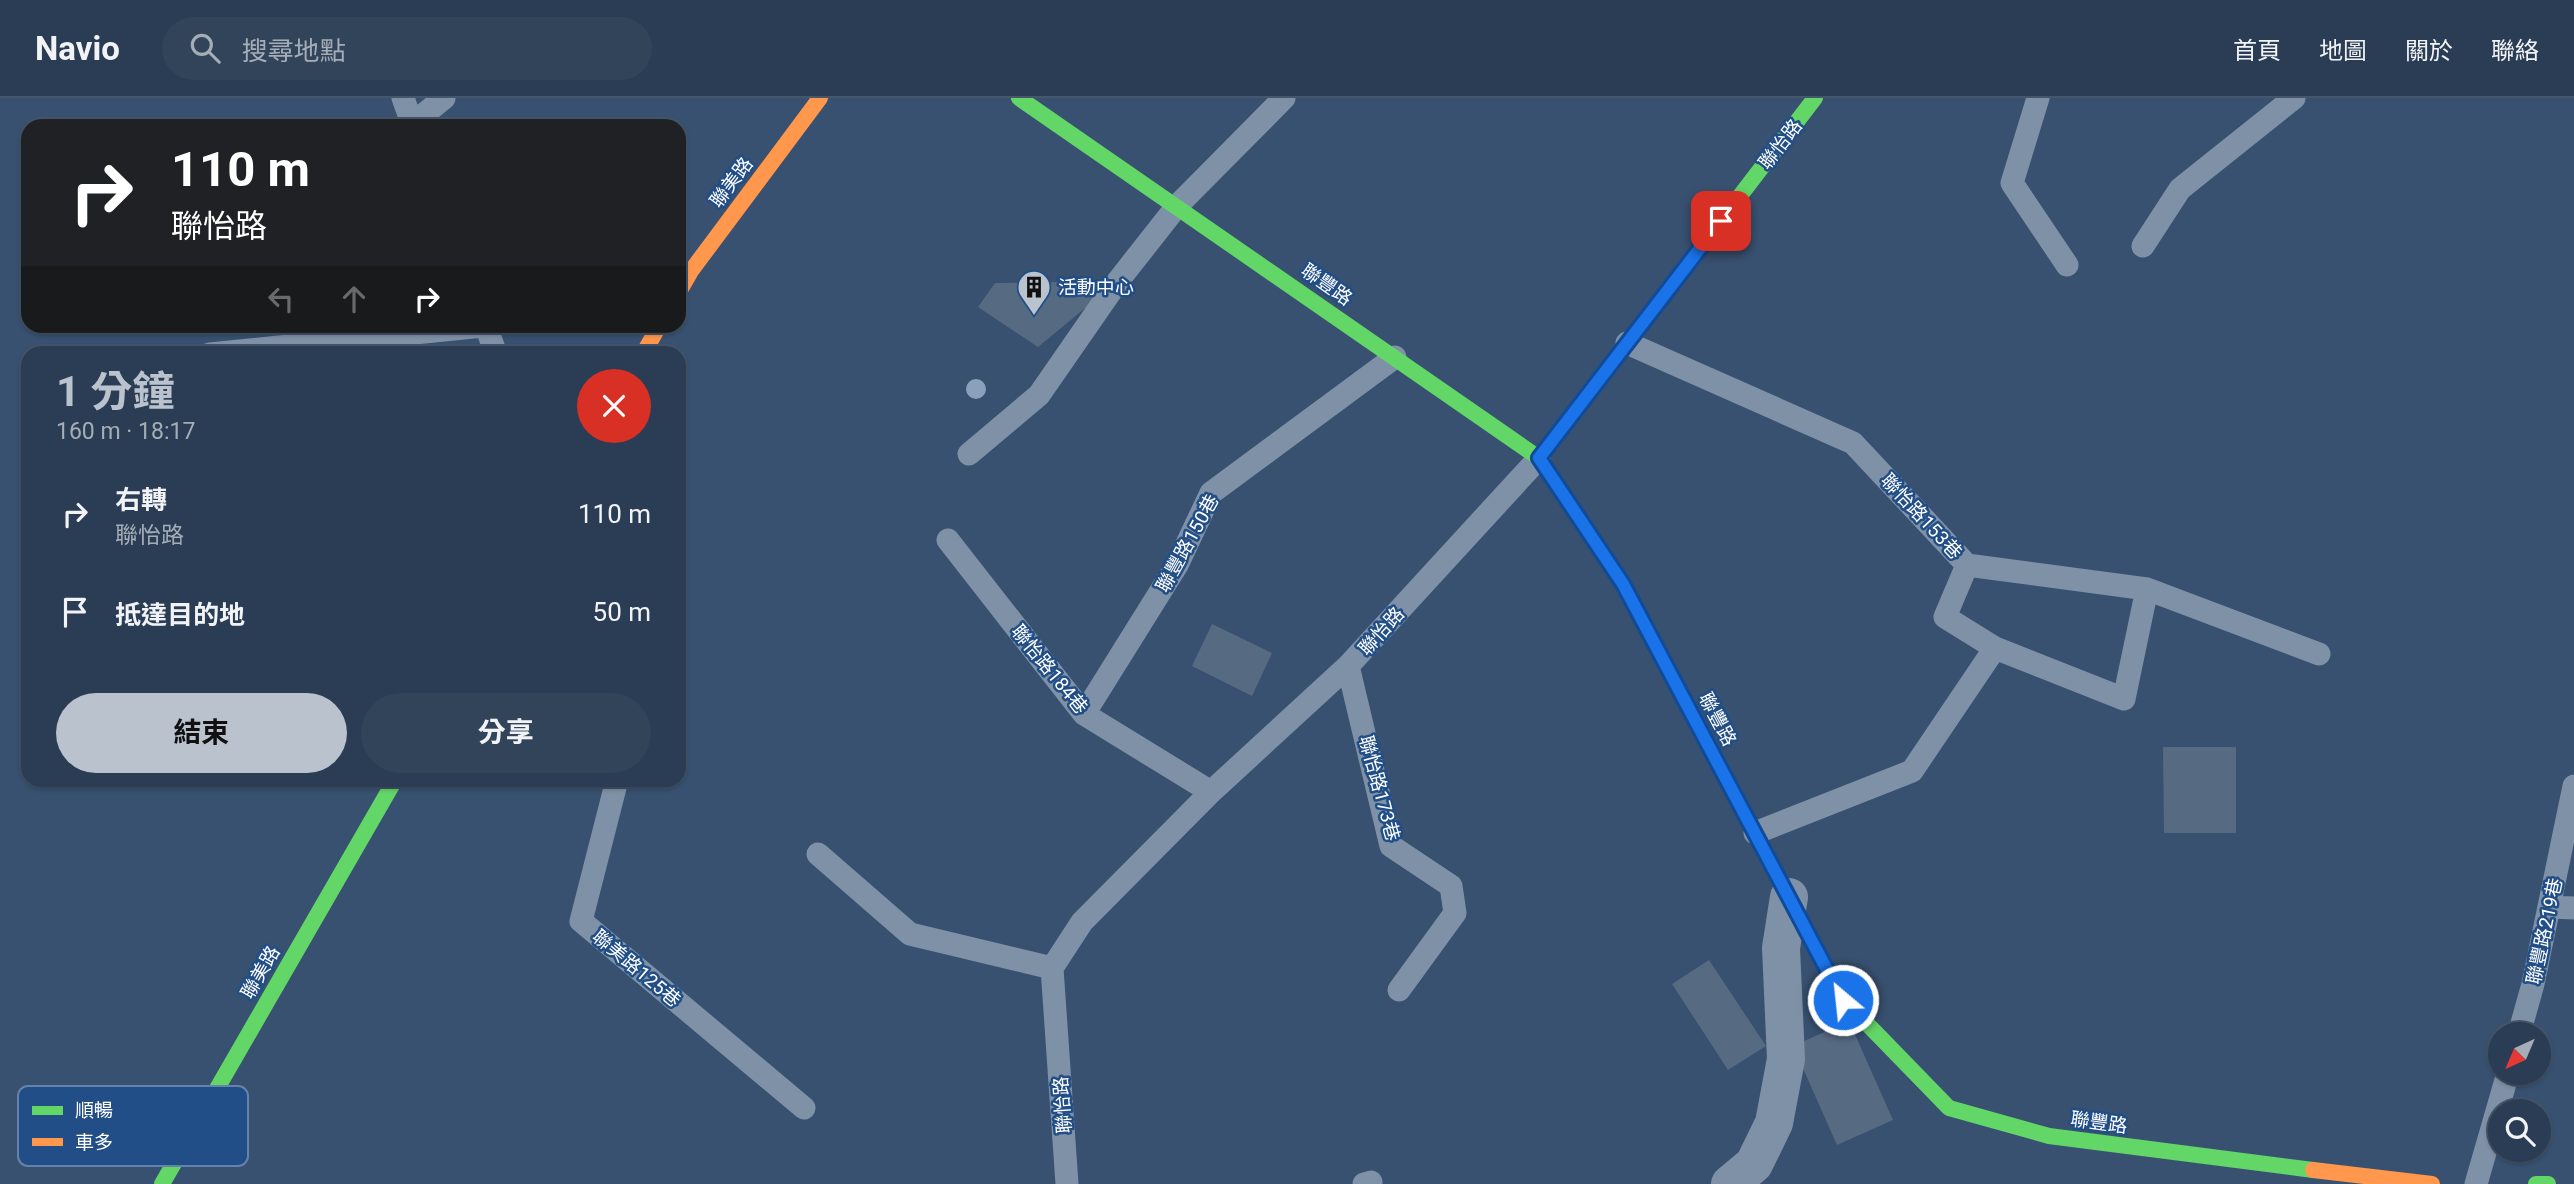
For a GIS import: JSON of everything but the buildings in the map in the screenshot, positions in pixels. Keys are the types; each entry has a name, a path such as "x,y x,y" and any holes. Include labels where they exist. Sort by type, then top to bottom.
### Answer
{"street":[{"name":"聯美路","path":"686,280 820,98"},
{"name":"聯豐路","path":"1018,98 1539,458 1623,584 1843,1000 1949,1108 2049,1136 2432,1184"},
{"name":"聯怡路","path":"1539,458 1815,98"},
{"name":"聯美路","path":"219,1086 392,787"},
{"path":"1730,1184 1754,1164 1774,1123 1786,1059 1781,948 1788,897"},
{"name":"聯美路","path":"162,1184 172,1166"},
{"path":"2536,1184 2548,1184"}],"lane":[{"path":"403,98 411,119"},
{"path":"420,119 444,98"},
{"path":"969,454 1039,396 1118,281 1177,206 1284,98"},
{"path":"2038,98 2012,183 2067,265"},
{"path":"2143,246 2180,189 2294,98"},
{"path":"289,346 416,333"},
{"name":"聯怡路153巷","path":"1627,343 1853,443 1967,565 2147,589 2319,654"},
{"name":"聯豐路150巷","path":"1084,714 1177,565 1211,493 1395,357"},
{"name":"聯怡路","path":"1067,1184 1052,968 1082,922 1211,792 1349,666 1539,458"},
{"name":"聯怡路184巷","path":"948,540 1084,714 1211,792"},
{"path":"1967,565 1945,617 1995,648 2124,699 2147,589"},
{"path":"1755,833 1912,771 1995,648"},
{"name":"聯怡路173巷","path":"1349,666 1391,846 1451,886 1455,913 1399,990"},
{"name":"聯豐路219巷","path":"2522,1022 2533,984 2574,786"},
{"name":"聯美路125巷","path":"616,787 581,921 804,1108"},
{"path":"818,855 910,933 1052,968"},
{"path":"2549,907 2574,908"},
{"path":"2476,1184 2505,1085"}],"traffic: fast":[{"path":"1019,98 1539,458 1623,584 1665,664"},
{"path":"1539,458 1815,98"},
{"path":"219,1086 391,787"},
{"path":"1827,969 1844,1000 1949,1108 2049,1136 2313,1170"},
{"path":"162,1184 172,1166"},
{"path":"2536,1184 2548,1184"}],"traffic: slow":[{"path":"686,280 820,98"},
{"path":"648,346 655,333"},
{"path":"1665,664 1827,969"},
{"path":"2313,1170 2432,1184"}],"place":[{"name":"活動中心","path":"1034,317"}],"route":[{"path":"1721,221 1539,458 1623,584 1843,1000"}]}
